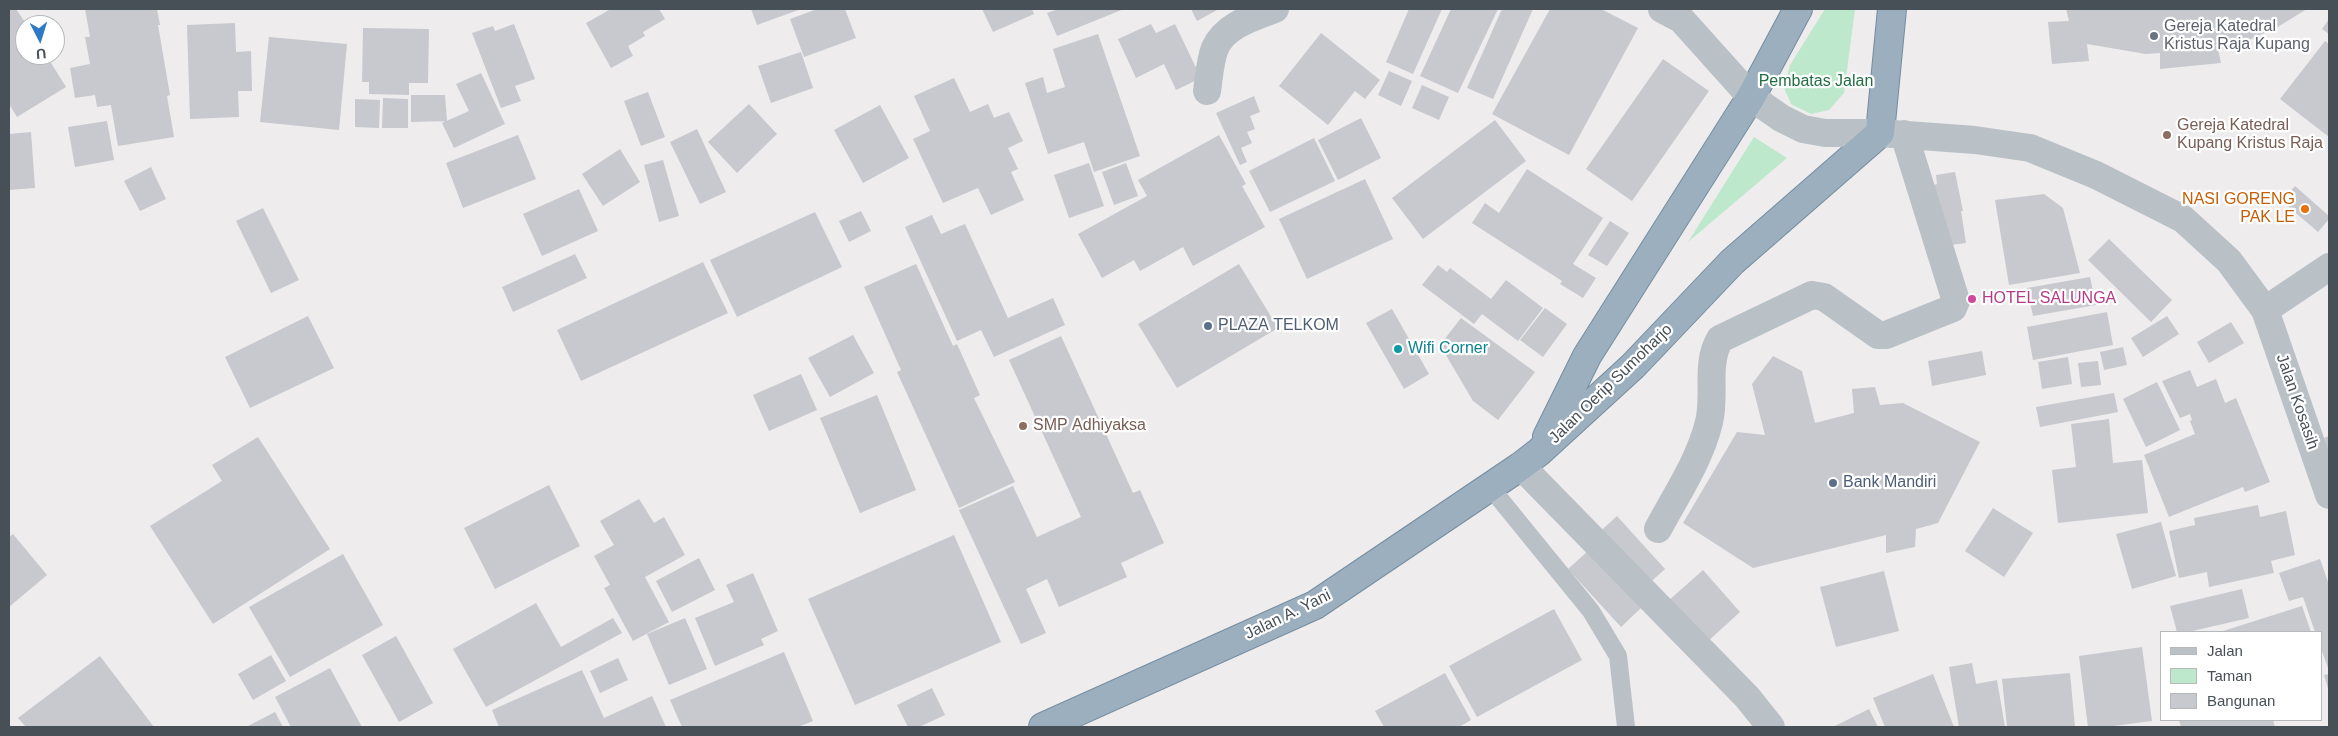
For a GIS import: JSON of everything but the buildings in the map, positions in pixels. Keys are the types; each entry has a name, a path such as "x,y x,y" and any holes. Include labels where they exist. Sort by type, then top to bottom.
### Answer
{"highway":[{"name":"Jalan Oerip Sumoharjo","path":"1530,459 1588,356 1752,97 1798,9"},
{"path":"1892,9 1892,134"},
{"name":"Jalan Oerip Sumoharjo","path":"1530,459 1633,366 1732,262 1892,134"},
{"name":"Jalan A. Yani","path":"1043,727 1315,605 1530,459"}],"street":[{"path":"1207,91 1215,48 1228,32 1245,20 1275,9"},
{"name":"Jalan Kosasih","path":"1662,9 1681,19 1752,97 1781,118 1803,129 1825,133 1892,134 1975,140 2030,148 2096,175 2183,220 2229,261 2265,310 2329,494"},
{"path":"1658,529 1703,444 1710,420 1713,350 1720,340 1812,295 1824,297 1878,335 1886,335 1953,308 1956,301 1892,134"},
{"path":"2265,310 2329,267"},
{"path":"1530,459 1740,690 1771,727"}],"lane":[{"path":"1490,487 1591,611 1618,656 1626,727"}],"green space":[{"name":"Pembatas Jalan","path":"1825,9 1855,9 1844,93 1829,110 1811,114 1791,104 1784,88 1790,65"},
{"path":"1754,137 1787,158 1688,242"}],"place":[{"name":"Gereja Katedral Kristus Raja Kupang","path":"2154,36"},
{"name":"Gereja Katedral Kupang Kristus Raja","path":"2167,135"},
{"name":"NASI GORENG PAK LE","path":"2305,209"},
{"name":"HOTEL SALUNGA","path":"1972,299"},
{"name":"PLAZA TELKOM","path":"1208,326"},
{"name":"Wifi Corner","path":"1398,349"},
{"name":"SMP Adhiyaksa","path":"1023,426"},
{"name":"Bank Mandiri","path":"1833,483"}]}
